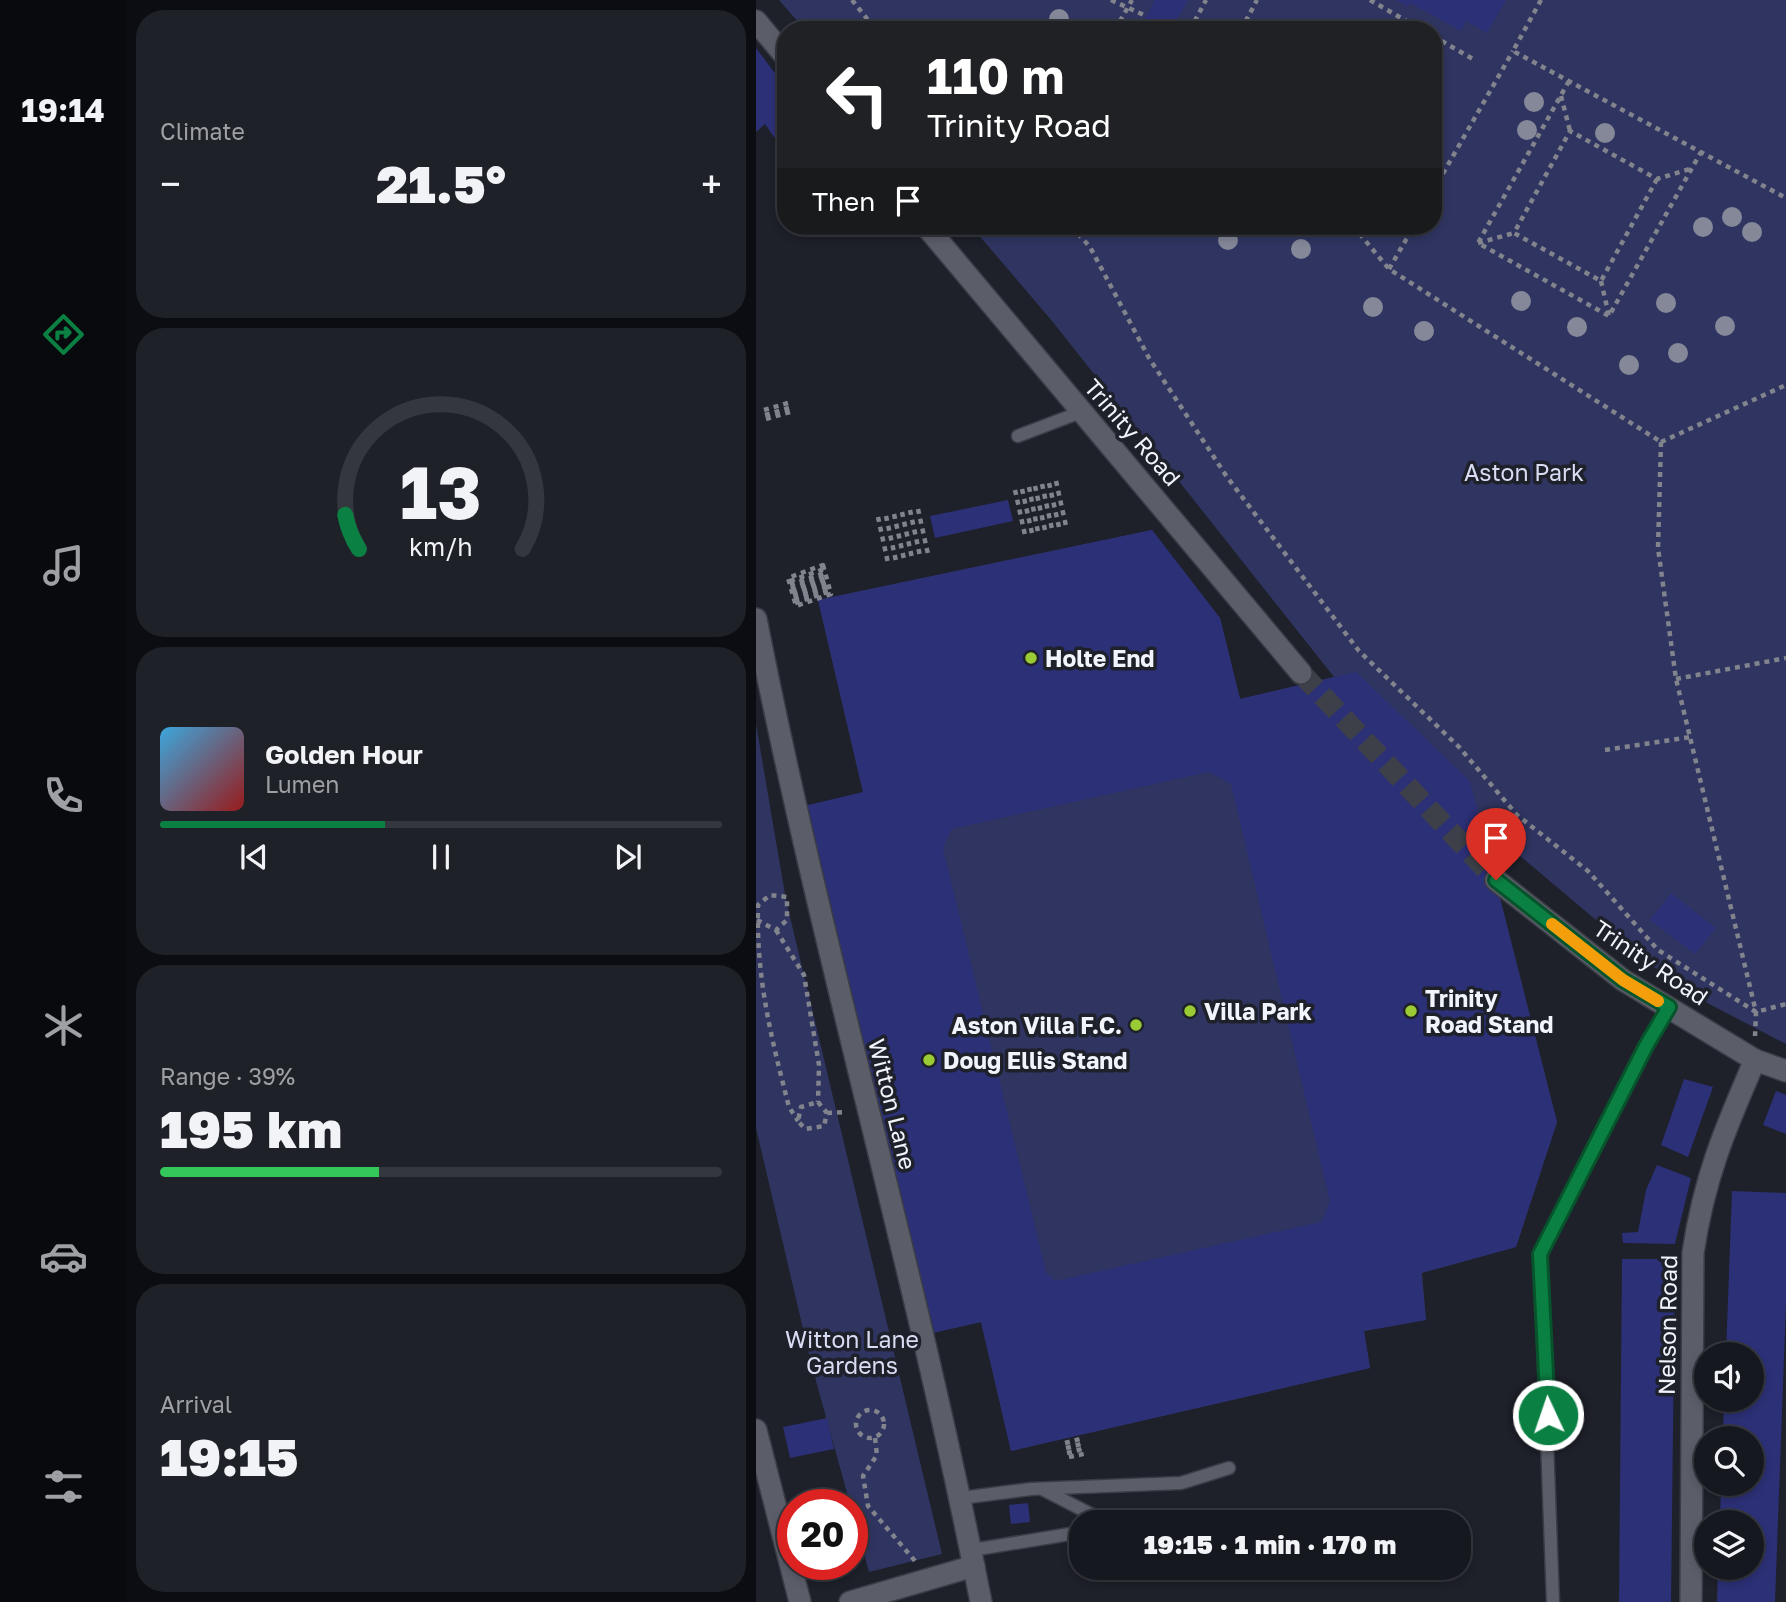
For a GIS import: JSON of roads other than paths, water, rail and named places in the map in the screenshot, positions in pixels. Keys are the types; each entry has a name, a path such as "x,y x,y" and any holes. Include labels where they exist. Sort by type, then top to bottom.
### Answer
{"street":[{"path":"756,21 777,46"},
{"name":"Trinity Road","path":"934,235 1301,673"},
{"name":"Witton Lane","path":"756,619 816,902 961,1498 981,1602"},
{"name":"Trinity Road","path":"1496,880 1623,980 1755,1060 1786,1071"},
{"name":"Nelson Road","path":"1691,1602 1693,1253 1700,1204 1713,1159 1755,1060"},
{"path":"756,1430 800,1602"},
{"path":"850,1602 923,1580 973,1558"}],"lane":[{"path":"1018,436 1081,412"},
{"path":"1553,1602 1540,1254 1646,1046 1669,1007"},
{"path":"961,1498 1036,1488 1181,1483 1229,1468"},
{"path":"1036,1488 1081,1510"},
{"path":"973,1558 1069,1535"}],"tunnel":[{"path":"1301,673 1496,880"}],"place":[{"name":"Holte End","path":"1031,658"},
{"name":"Villa Park","path":"1190,1011"},
{"name":"Trinity Road Stand","path":"1411,1011"},
{"name":"Aston Villa F.C.","path":"1136,1025"},
{"name":"Doug Ellis Stand","path":"929,1060"}],"park label":[{"name":"Aston Park","path":"1524,472"},
{"name":"Witton Lane Gardens","path":"852,1352"}]}
